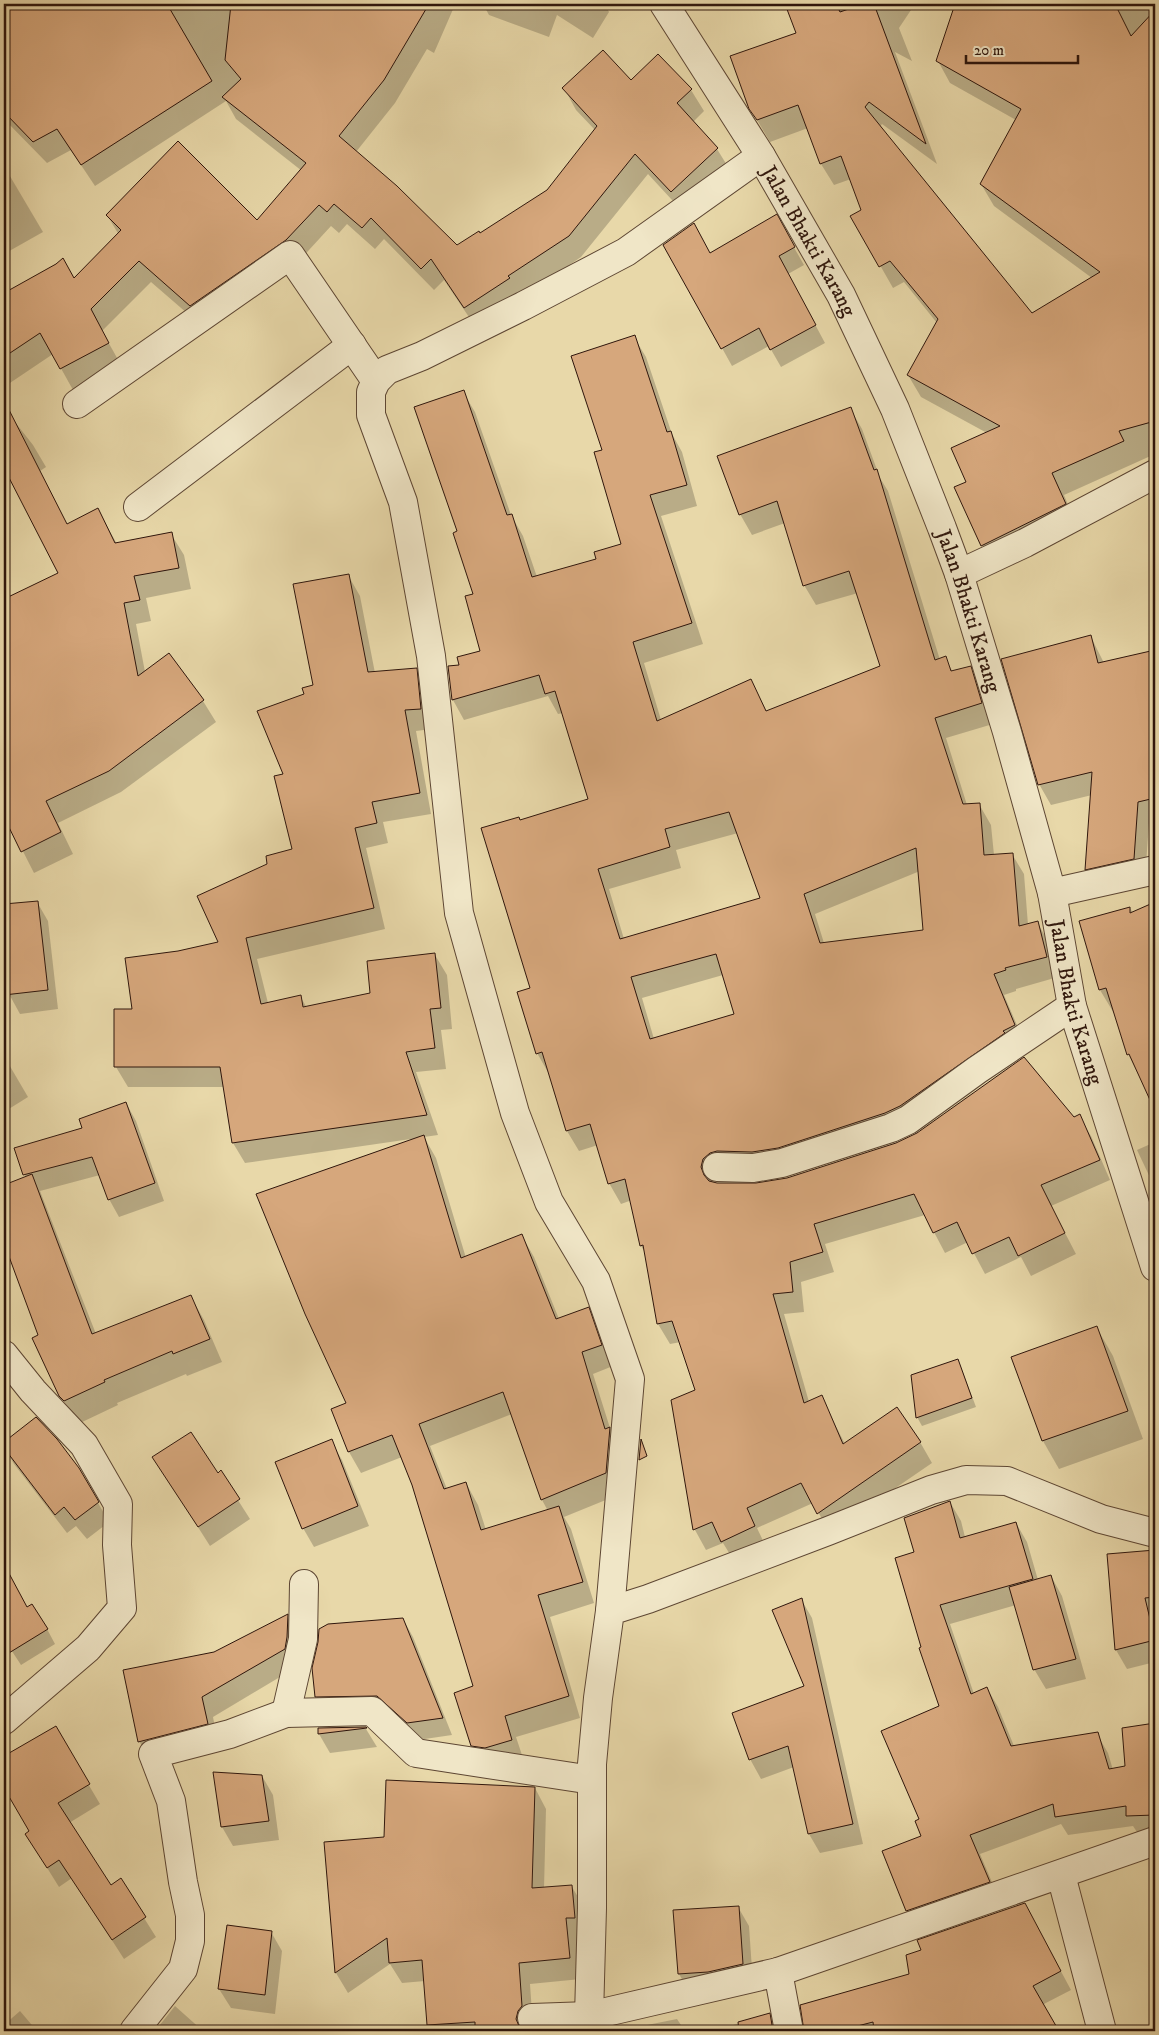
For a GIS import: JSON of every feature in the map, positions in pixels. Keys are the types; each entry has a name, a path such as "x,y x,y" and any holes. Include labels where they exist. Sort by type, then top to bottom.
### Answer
{"street":[{"name":"Jalan Bhakti Karang","path":"664,4 761,156 841,295 895,409 942,528 959,574 1007,732 1052,893 1072,1006 1155,1267"},
{"path":"588,2024 592,1908 592,1780 598,1698 610,1611 630,1379 596,1281 549,1202 515,1112 459,913 431,656 403,502 371,415 371,392 376,381 387,370 422,356 626,252 761,156"},
{"path":"78,404 290,255 376,381"},
{"path":"138,507 352,345"},
{"path":"959,574 1033,539 1155,474"},
{"path":"1052,893 1155,870"},
{"path":"717,1167 753,1168 782,1163 891,1128 908,1120 977,1070 1072,1006"},
{"path":"4,1355 33,1391 84,1445 118,1504 117,1545 122,1608 88,1648 4,1720"},
{"path":"610,1611 648,1599 828,1532 931,1490 966,1480 1007,1481 1101,1519 1155,1533"},
{"path":"286,1713 303,1639 304,1584"},
{"path":"134,2031 183,1969 190,1941 190,1914 170,1801 153,1754 230,1734 286,1713 372,1711 416,1753 592,1780"},
{"path":"532,2018 588,2024 778,1972 1155,1841"},
{"path":"1061,1875 1102,2031"},
{"path":"778,1972 789,2031"}],"building":[{"path":"4,4 167,4 212,81 81,165 57,129 33,142 4,112"},
{"path":"231,4 429,4 384,80 339,136 397,186 457,245 479,231 480,233 547,190 597,126 562,88 603,50 631,80 658,54 692,89 677,103 718,148 671,192 635,154 569,236 508,276 510,278 464,308 431,259 421,269 371,218 362,228 334,204 327,212 319,205 286,240 190,306 139,261 91,309 109,343 60,369 40,333 4,357 4,293 56,264 63,258 74,278 121,230 106,215 178,141 257,220 306,163 222,97 241,79 225,60"},
{"path":"785,4 836,4 840,12 863,4 874,4 926,144 869,102 865,107 1032,313 1100,272 980,184 1021,109 936,61 955,4 1115,4 1131,36 1155,10 1155,421 1119,431 1124,441 1052,473 1066,504 981,546 954,487 966,482 951,448 1000,426 907,375 938,319 890,261 879,267 850,216 861,210 841,156 820,164 798,105 757,120 749,109 730,56 796,33"},
{"path":"777,214 795,247 779,256 816,325 770,350 759,328 721,349 663,245 694,223 710,253"},
{"path":"635,335 667,432 671,431 687,485 650,495 692,623 633,642 657,721 751,679 766,711 880,666 849,571 803,586 777,501 739,515 717,456 851,407 874,470 877,469 935,660 946,656 951,671 971,666 982,703 935,718 963,804 980,803 984,855 1013,853 1019,926 1038,921 1047,957 1005,968 1006,970 994,974 1015,1025 1003,1031 1005,1033 900,1106 885,1113 778,1148 752,1152 717,1151 710,1153 703,1159 701,1167 704,1175 709,1181 717,1183 756,1183 787,1178 896,1143 917,1133 1024,1057 1074,1117 1080,1114 1100,1160 1041,1185 1065,1233 1018,1256 1009,1237 972,1254 957,1222 933,1233 914,1194 814,1224 823,1252 790,1262 793,1292 773,1294 804,1403 822,1395 843,1444 897,1407 921,1442 817,1514 801,1483 747,1508 755,1526 721,1542 712,1522 693,1530 671,1400 695,1390 672,1321 657,1324 643,1245 640,1246 625,1179 608,1184 590,1124 566,1131 542,1052 536,1054 517,992 530,988 481,828 519,817 520,820 588,799 555,691 545,694 539,675 452,700 448,666 459,665 457,657 480,651 465,596 473,594 453,533 457,531 414,407 464,390 507,515 512,514 532,577 596,559 594,552 621,544 594,452 602,450 571,356","holes":["729,812 760,898 620,939 598,869 670,847 665,829","916,848 923,930 820,943 804,894","716,954 734,1014 650,1039 631,977"]},
{"path":"4,400 67,524 98,508 115,543 172,532 179,568 134,576 140,600 124,603 138,676 169,653 204,700 109,771 46,801 61,832 21,852 4,817 4,599 58,573 4,468"},
{"path":"349,574 368,672 417,668 421,709 405,710 420,793 372,802 377,823 355,828 374,908 246,938 261,1004 301,995 303,1007 370,993 367,961 435,953 441,1008 430,1009 435,1048 406,1052 427,1115 232,1143 220,1067 114,1067 114,1009 132,1009 125,958 178,951 218,942 197,896 267,864 266,856 292,849 274,776 283,774 257,711 304,694 302,688 313,685 293,584"},
{"path":"1091,635 1098,663 1155,650 1155,798 1138,802 1134,859 1085,870 1092,772 1038,785 1001,659"},
{"path":"38,901 48,990 4,995 4,904"},
{"path":"1155,902 1155,1111 1129,1054 1127,1055 1106,988 1099,990 1079,921 1130,907 1130,913"},
{"path":"126,1102 155,1183 108,1200 92,1157 23,1175 14,1148 82,1128 79,1119"},
{"path":"424,1135 461,1258 522,1234 556,1319 589,1307 602,1345 582,1352 605,1429 610,1427 606,1473 541,1500 503,1392 419,1424 444,1489 466,1482 481,1530 559,1506 583,1582 538,1595 569,1696 505,1716 512,1740 485,1748 471,1746 454,1693 473,1686 412,1485 392,1435 348,1452 331,1409 346,1403 305,1314 256,1194"},
{"path":"32,1174 92,1334 191,1295 210,1339 173,1354 172,1351 104,1380 105,1382 64,1401 59,1396 32,1338 38,1335 4,1243 4,1185"},
{"path":"1097,1326 1128,1411 1042,1441 1011,1357"},
{"path":"958,1359 972,1398 916,1418 911,1375"},
{"path":"36,1417 57,1439 79,1468 99,1502 75,1520 64,1507 55,1515 4,1448 4,1442"},
{"path":"191,1432 218,1473 221,1470 240,1499 198,1527 152,1457"},
{"path":"332,1439 358,1506 302,1529 275,1462"},
{"path":"641,1439 647,1456 639,1460"},
{"path":"950,1501 960,1538 1016,1522 1033,1579 940,1605 971,1694 987,1687 1011,1746 1098,1732 1109,1769 1125,1766 1122,1728 1155,1723 1155,1815 1126,1816 1126,1806 1055,1817 1053,1804 970,1835 990,1882 906,1911 882,1851 921,1836 915,1821 919,1819 881,1731 939,1706 919,1648 921,1647 895,1558 914,1552 904,1518"},
{"path":"1155,1550 1155,1597 1145,1598 1155,1640 1115,1650 1107,1554"},
{"path":"4,1564 27,1607 32,1604 48,1629 4,1656"},
{"path":"1051,1575 1076,1659 1033,1670 1009,1587"},
{"path":"802,1598 853,1824 808,1834 788,1746 749,1760 732,1713 804,1686 772,1610"},
{"path":"288,1614 285,1649 202,1697 208,1724 138,1742 123,1670 214,1652"},
{"path":"403,1618 443,1718 407,1723 377,1696 315,1697 312,1668 319,1629 328,1624"},
{"path":"56,1726 90,1784 58,1803 111,1885 121,1878 146,1917 112,1940 59,1860 47,1868 25,1834 29,1831 4,1788 4,1756"},
{"path":"318,1728 367,1728 318,1734"},
{"path":"213,1772 262,1775 269,1821 221,1827"},
{"path":"386,1780 535,1787 532,1888 572,1885 575,1918 566,1918 570,1958 519,1963 522,2006 518,2011 516,2019 524,2031 475,2031 475,2022 427,2025 422,1960 389,1963 387,1938 335,1973 324,1842 384,1837"},
{"path":"1025,1903 1061,1971 1033,1986 1059,2031 874,2031 873,2022 838,2031 804,2031 800,2005 909,1974 906,1955 921,1950 917,1940"},
{"path":"739,1906 743,1964 708,1972 678,1974 673,1910"},
{"path":"227,1925 272,1931 265,1995 218,1989"},
{"path":"770,2013 773,2031 739,2031 738,2022"}]}
